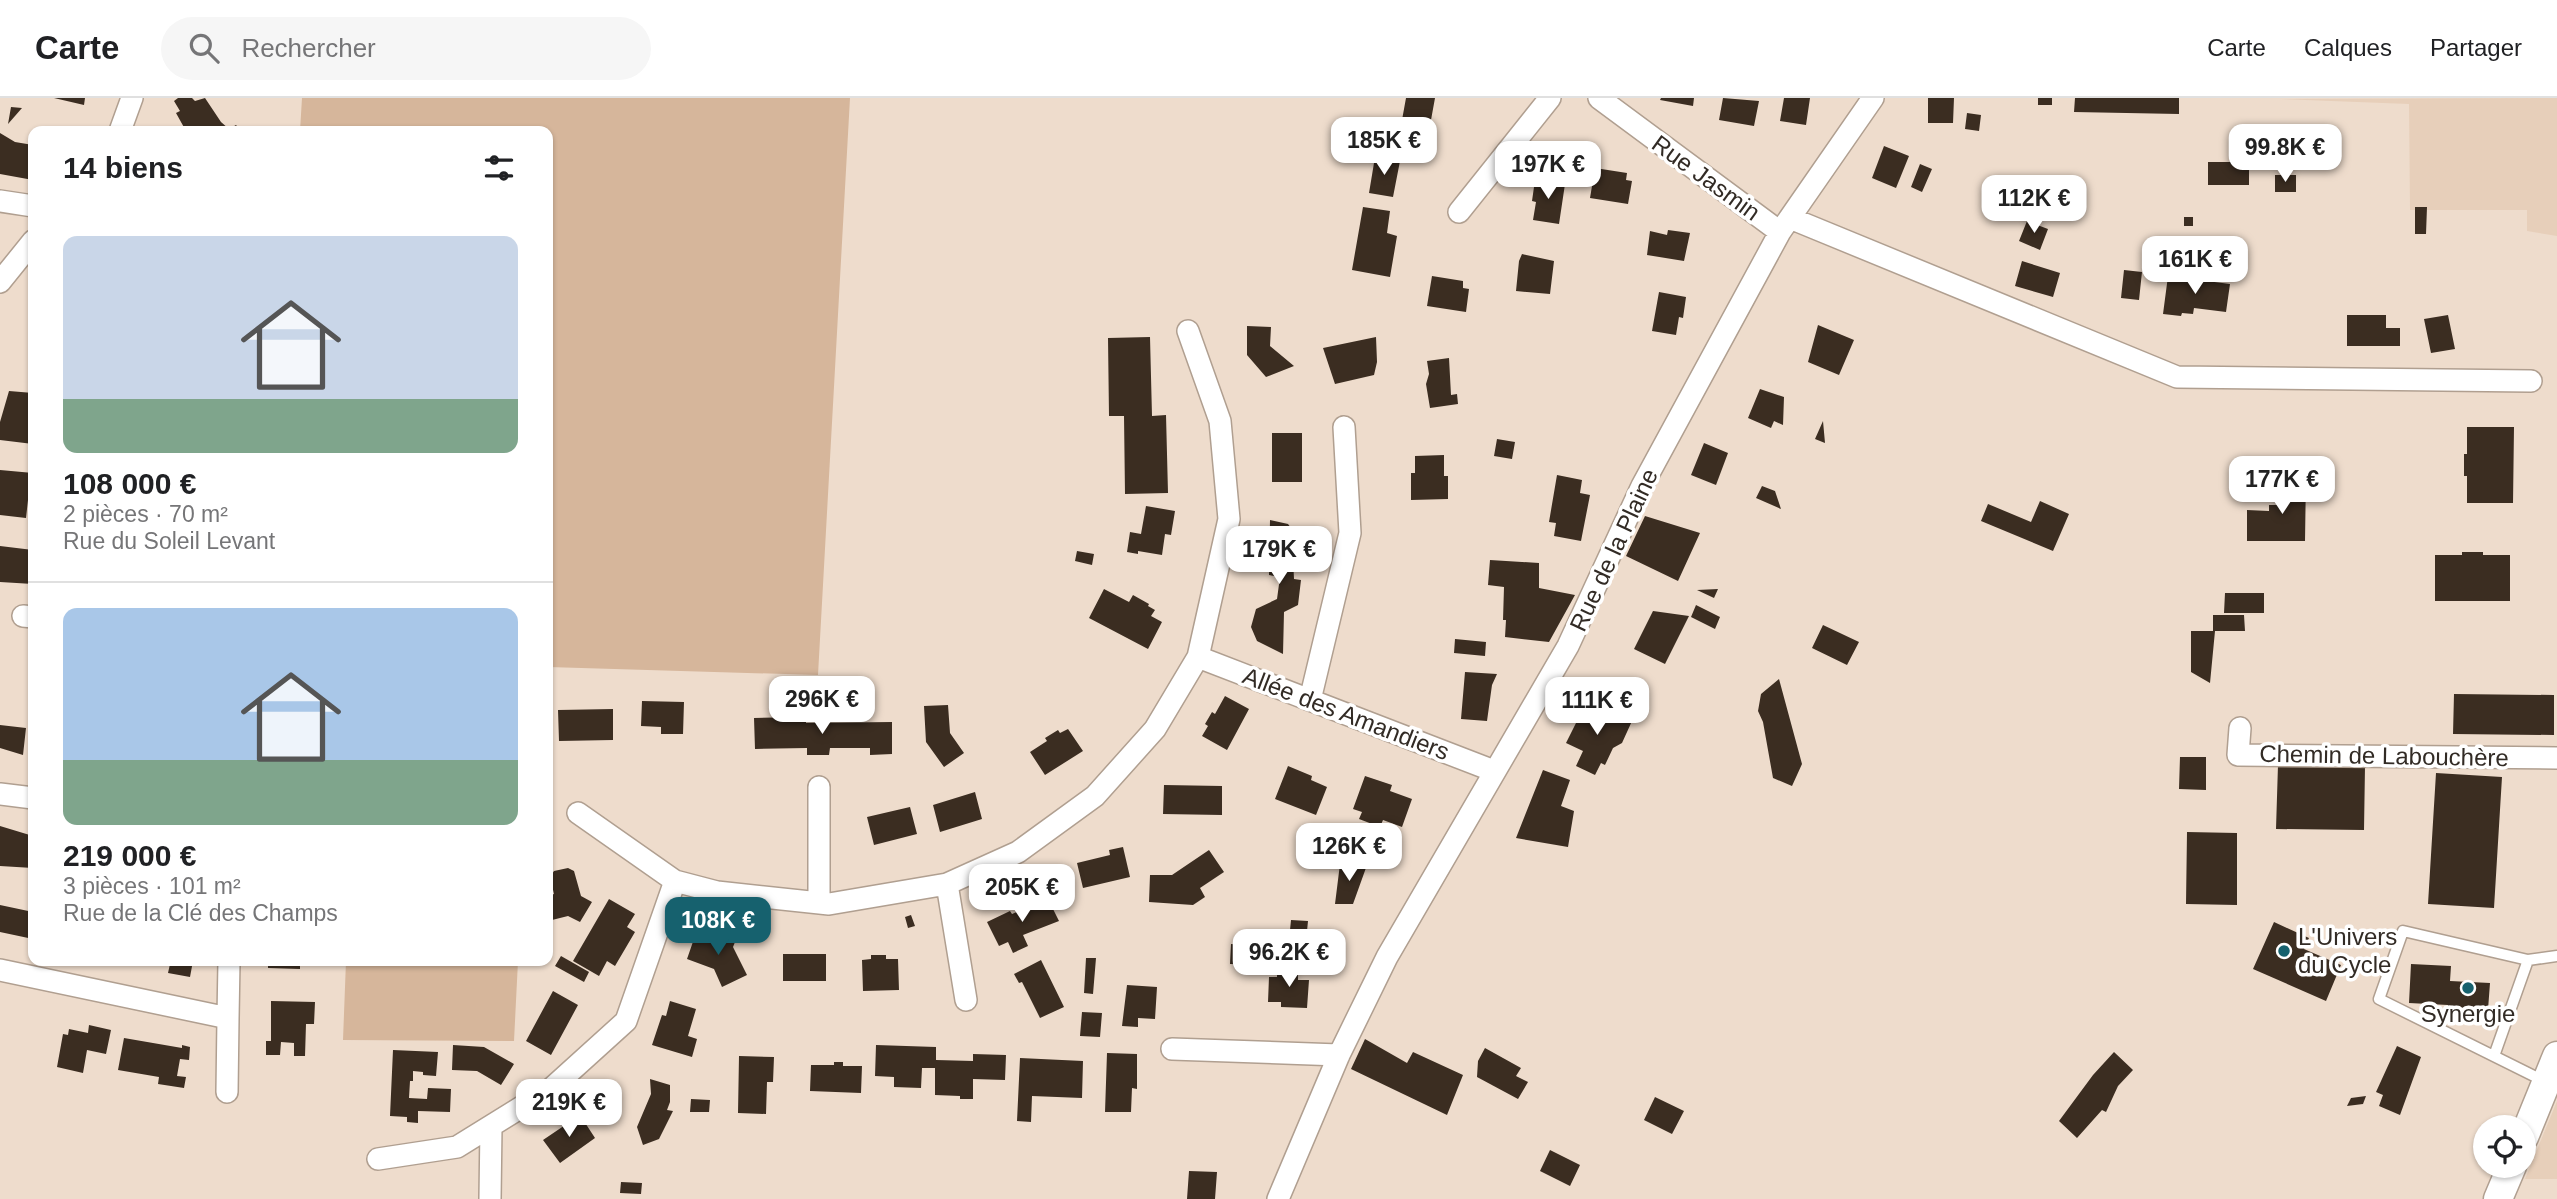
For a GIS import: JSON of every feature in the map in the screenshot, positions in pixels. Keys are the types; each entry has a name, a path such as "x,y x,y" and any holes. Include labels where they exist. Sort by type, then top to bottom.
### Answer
{"street":[{"path":"122,126 132,98"},
{"path":"1459,212 1550,98"},
{"name":"Rue Jasmin","path":"1599,98 1785,225 2177,377 2531,381"},
{"name":"Rue de la Plaine","path":"1278,1199 1339,1055 1387,957 1568,646 1642,486 1785,225 1874,98"},
{"path":"0,201 28,205"},
{"path":"0,282 28,247"},
{"path":"578,813 675,881 717,892 829,904 947,884 1018,852 1095,796 1154,729 1198,657 1229,519 1220,421 1188,331"},
{"path":"1310,700 1350,533 1344,427"},
{"name":"Allée des Amandiers","path":"1198,657 1494,771"},
{"name":"Chemin de Labouchère","path":"2240,728 2238,755 2557,758"},
{"path":"819,787 819,903"},
{"path":"0,794 28,797"},
{"path":"378,1159 457,1147 552,1088 626,1021 675,881"},
{"path":"947,884 966,1000"},
{"path":"227,1092 229,966"},
{"path":"0,970 228,1018"},
{"path":"1172,1049 1339,1055"},
{"path":"2533,1115 2557,1056"},
{"path":"490,1199 491,1126"},
{"path":"2498,1199 2507,1178"}],"lane":[{"path":"2546,1082 2379,999 2403,931 2528,960 2557,956"},
{"path":"2494,1056 2528,960"}],"shaded area":[{"path":"302,98 850,98 818,675 553,667 553,126 300,126"},
{"path":"2557,98 2557,236 2527,231 2527,210 2410,210 2409,104 2281,99"},
{"path":"346,966 518,966 514,1041 343,1040"},
{"path":"2557,1101 2557,1179 2525,1179 2536,1178 2536,1152"}],"building":[{"path":"54,98 85,98 84,105"},
{"path":"178,98 192,98 195,101 205,98 226,126 183,126 176,113 180,111 174,101"},
{"path":"1406,98 1435,98 1425,135 1400,131"},
{"path":"1694,98 1693,106 1660,100"},
{"path":"1723,98 1759,101 1754,126 1719,120"},
{"path":"1784,98 1810,98 1806,125 1780,121"},
{"path":"1928,98 1954,98 1953,123 1928,123"},
{"path":"2038,98 2052,98 2052,105 2038,105"},
{"path":"2075,98 2179,98 2179,114 2074,112"},
{"path":"11,107 22,108 8,124"},
{"path":"1967,113 1981,115 1979,131 1965,129"},
{"path":"0,133 15,142 28,144 28,179 0,174"},
{"path":"1884,146 1909,156 1896,188 1872,178"},
{"path":"1375,157 1400,161 1393,197 1369,193"},
{"path":"2208,162 2249,162 2249,185 2208,185"},
{"path":"1920,164 1932,169 1922,192 1911,187"},
{"path":"1595,168 1627,173 1626,180 1632,181 1628,204 1590,198"},
{"path":"2275,175 2296,175 2296,192 2275,192"},
{"path":"1535,180 1565,184 1559,224 1533,220"},
{"path":"1363,207 1390,211 1387,233 1397,236 1390,277 1352,270"},
{"path":"2415,207 2427,207 2426,234 2415,234"},
{"path":"2184,217 2193,217 2193,226 2184,226"},
{"path":"2027,221 2048,229 2040,250 2019,241"},
{"path":"1668,230 1690,233 1684,261 1647,255 1650,231 1667,235"},
{"path":"1522,254 1554,261 1550,294 1516,291"},
{"path":"2022,261 2060,273 2053,297 2015,286"},
{"path":"2124,270 2142,272 2139,300 2121,298"},
{"path":"1432,276 1463,281 1463,288 1469,289 1466,312 1427,306"},
{"path":"2168,276 2230,284 2226,312 2194,308 2193,314 2163,314"},
{"path":"1659,292 1686,297 1683,318 1679,317 1676,335 1652,331"},
{"path":"2347,315 2386,315 2386,328 2400,328 2400,346 2347,346"},
{"path":"2448,315 2455,349 2431,353 2424,319"},
{"path":"1818,325 1854,340 1839,375 1808,362"},
{"path":"1247,326 1271,327 1270,346 1294,366 1266,377 1247,355"},
{"path":"1150,337 1152,416 1166,415 1168,493 1125,494 1124,416 1109,416 1108,338"},
{"path":"1376,337 1377,362 1374,375 1335,384 1323,348"},
{"path":"1449,358 1451,395 1457,394 1458,404 1430,408 1426,384 1429,374 1427,361"},
{"path":"1760,389 1784,397 1783,425 1774,421 1771,428 1748,418"},
{"path":"9,391 28,393 28,443 0,440 0,422"},
{"path":"1823,421 1825,443 1815,439"},
{"path":"2467,427 2514,427 2513,503 2467,503 2464,454 2467,454"},
{"path":"1272,433 1302,433 1302,482 1272,482"},
{"path":"1497,439 1515,442 1512,459 1494,456"},
{"path":"1704,443 1728,453 1716,485 1691,475"},
{"path":"1444,455 1448,499 1411,500 1411,473 1415,473 1415,456"},
{"path":"0,470 28,473 26,518 0,515"},
{"path":"2285,474 2306,475 2305,541 2247,541 2247,510 2269,511 2269,505 2285,505"},
{"path":"1557,475 1582,480 1580,493 1590,495 1581,541 1554,536 1556,523 1549,522"},
{"path":"1762,486 1775,491 1781,509 1756,498"},
{"path":"2040,501 2069,514 2053,551 1981,521 1988,504 2031,522"},
{"path":"1146,506 1175,511 1171,535 1165,534 1162,555 1127,552 1130,532 1141,534"},
{"path":"1645,516 1700,533 1678,581 1626,556"},
{"path":"1270,520 1288,524 1306,548 1306,555 1293,558 1294,579 1301,580 1298,605 1284,612 1283,654 1257,641 1251,627 1256,609 1277,599 1280,577 1269,575"},
{"path":"0,546 28,549 28,584 0,582"},
{"path":"1077,551 1094,554 1092,565 1075,561"},
{"path":"2462,552 2510,555 2510,601 2435,601 2435,555 2462,555"},
{"path":"1490,560 1539,563 1539,588 1575,595 1549,642 1505,637 1504,587 1488,585"},
{"path":"1104,589 1129,602 1133,595 1155,610 1151,616 1162,622 1148,649 1089,618"},
{"path":"1718,589 1714,598 1697,590"},
{"path":"2225,593 2264,593 2264,613 2224,613"},
{"path":"1696,605 1720,617 1715,629 1691,617"},
{"path":"1653,611 1689,616 1665,664 1634,649"},
{"path":"2213,615 2244,615 2245,631 2215,631 2210,683 2191,672 2191,631 2213,631"},
{"path":"1823,625 1859,642 1847,665 1812,648"},
{"path":"1455,639 1486,642 1485,656 1454,653"},
{"path":"1465,672 1497,674 1492,685 1487,721 1461,719"},
{"path":"1779,679 1802,764 1792,786 1773,778 1763,722 1758,711 1761,694"},
{"path":"2454,694 2554,695 2554,735 2453,734"},
{"path":"1225,696 1249,709 1227,750 1202,736 1208,726 1205,724 1212,712 1215,714"},
{"path":"642,701 684,702 683,734 661,734 661,727 641,726"},
{"path":"948,705 950,733 964,753 944,767 926,742 924,706"},
{"path":"1585,705 1632,721 1622,743 1613,748 1605,765 1601,763 1595,775 1576,766 1583,751 1566,743"},
{"path":"613,709 613,740 559,741 558,710"},
{"path":"806,717 806,723 892,722 892,754 870,755 870,748 830,748 829,755 807,755 807,748 755,749 754,718"},
{"path":"0,725 26,728 23,755 0,748"},
{"path":"1068,729 1083,751 1045,775 1030,752 1058,730 1060,733"},
{"path":"2180,757 2206,757 2206,790 2179,789"},
{"path":"2278,765 2365,766 2364,830 2276,829"},
{"path":"1288,766 1312,776 1311,780 1327,787 1316,815 1275,799"},
{"path":"1543,770 1570,780 1561,806 1574,811 1568,847 1516,838"},
{"path":"2436,773 2502,777 2494,908 2428,904"},
{"path":"1365,776 1392,785 1390,791 1412,799 1402,827 1383,820 1380,827 1359,819 1362,812 1353,809"},
{"path":"1164,785 1222,786 1222,815 1163,814"},
{"path":"975,792 982,819 940,832 933,805"},
{"path":"910,807 917,834 874,845 867,817"},
{"path":"0,826 28,834 28,868 0,866"},
{"path":"2187,832 2237,833 2237,905 2186,904"},
{"path":"1123,847 1130,877 1083,888 1077,863 1110,855 1109,850"},
{"path":"1209,850 1224,872 1200,888 1205,897 1193,905 1149,902 1150,875 1172,875"},
{"path":"1340,864 1367,865 1353,904 1335,904"},
{"path":"568,868 574,871 581,896 592,902 580,922 568,916 553,920 554,871"},
{"path":"609,899 635,914 627,927 635,932 615,966 607,961 599,976 573,961"},
{"path":"1048,899 1059,921 1023,935 1028,946 1013,953 1008,942 999,946 987,922 1010,911 1012,914"},
{"path":"0,905 28,911 28,938 0,932"},
{"path":"911,915 915,926 908,928 905,917"},
{"path":"1291,920 1308,921 1307,931 1290,930"},
{"path":"2274,922 2309,938 2304,949 2341,965 2326,1001 2253,969"},
{"path":"722,932 737,937 733,947 747,975 722,987 714,969 687,959 696,933 719,941"},
{"path":"1231,944 1261,946 1260,965 1230,964"},
{"path":"783,954 826,954 826,981 783,981"},
{"path":"871,955 886,955 886,959 898,959 899,990 863,991 862,960 871,959"},
{"path":"561,956 589,972 584,982 555,966"},
{"path":"1086,958 1096,958 1093,994 1084,993"},
{"path":"1041,960 1064,1007 1040,1018 1022,982 1019,983 1014,974"},
{"path":"2411,964 2451,966 2450,981 2490,983 2487,1023 2447,1020 2448,1005 2409,1003"},
{"path":"170,966 192,966 190,977 168,973"},
{"path":"268,966 300,966 300,969"},
{"path":"1277,968 1298,969 1298,980 1309,980 1307,1008 1281,1007 1281,1002 1268,1002 1269,977 1277,977"},
{"path":"1127,985 1157,987 1155,1019 1138,1018 1138,1027 1122,1026"},
{"path":"553,991 578,1005 551,1055 526,1041"},
{"path":"271,1001 315,1002 314,1024 306,1024 305,1056 294,1056 294,1043 281,1042 280,1055 266,1055 266,1041 271,1041"},
{"path":"670,1001 696,1009 688,1036 697,1039 692,1057 652,1045 662,1015 666,1016"},
{"path":"1082,1012 1102,1013 1100,1037 1080,1036"},
{"path":"89,1025 111,1030 106,1054 87,1050 83,1073 57,1067 63,1034 68,1035 69,1029 88,1033"},
{"path":"124,1038 190,1047 189,1060 180,1059 177,1076 186,1077 184,1088 158,1084 159,1077 118,1070"},
{"path":"1365,1039 1407,1063 1413,1052 1463,1075 1447,1115 1351,1069"},
{"path":"453,1045 484,1047 514,1064 501,1085 477,1071 452,1070"},
{"path":"876,1045 936,1047 936,1060 973,1061 973,1054 1006,1055 1005,1080 973,1079 973,1099 960,1099 960,1096 935,1095 935,1068 922,1068 921,1088 894,1087 894,1077 875,1076"},
{"path":"2397,1046 2421,1057 2400,1115 2379,1106 2383,1095 2376,1092"},
{"path":"1485,1048 1521,1068 1516,1076 1528,1082 1518,1099 1477,1077 1478,1061"},
{"path":"393,1050 438,1052 436,1076 413,1071 409,1098 427,1099 428,1088 451,1089 450,1112 418,1111 418,1123 407,1122 407,1117 390,1116"},
{"path":"2114,1052 2133,1070 2118,1086 2106,1112 2102,1110 2077,1138 2059,1121"},
{"path":"1107,1053 1137,1054 1137,1089 1132,1088 1131,1112 1105,1112"},
{"path":"739,1056 774,1057 773,1082 767,1082 766,1114 738,1113"},
{"path":"1020,1058 1083,1061 1082,1098 1032,1096 1031,1122 1017,1121"},
{"path":"834,1062 843,1062 843,1066 862,1066 861,1093 810,1091 811,1065 834,1065"},
{"path":"650,1079 670,1085 667,1110 673,1111 659,1139 643,1145 637,1127 651,1094"},
{"path":"2366,1096 2363,1104 2347,1106 2351,1098"},
{"path":"1655,1097 1684,1111 1672,1134 1644,1120"},
{"path":"691,1099 710,1100 709,1112 690,1112"},
{"path":"580,1115 595,1138 560,1163 543,1140"},
{"path":"1550,1150 1580,1165 1570,1186 1540,1171"},
{"path":"1189,1171 1217,1172 1215,1199 1187,1199"},
{"path":"621,1182 642,1183 641,1194 620,1193"}],"place":[{"name":"L'Univers du Cycle","path":"2284,951"},
{"name":"Synergie","path":"2468,988"}]}
